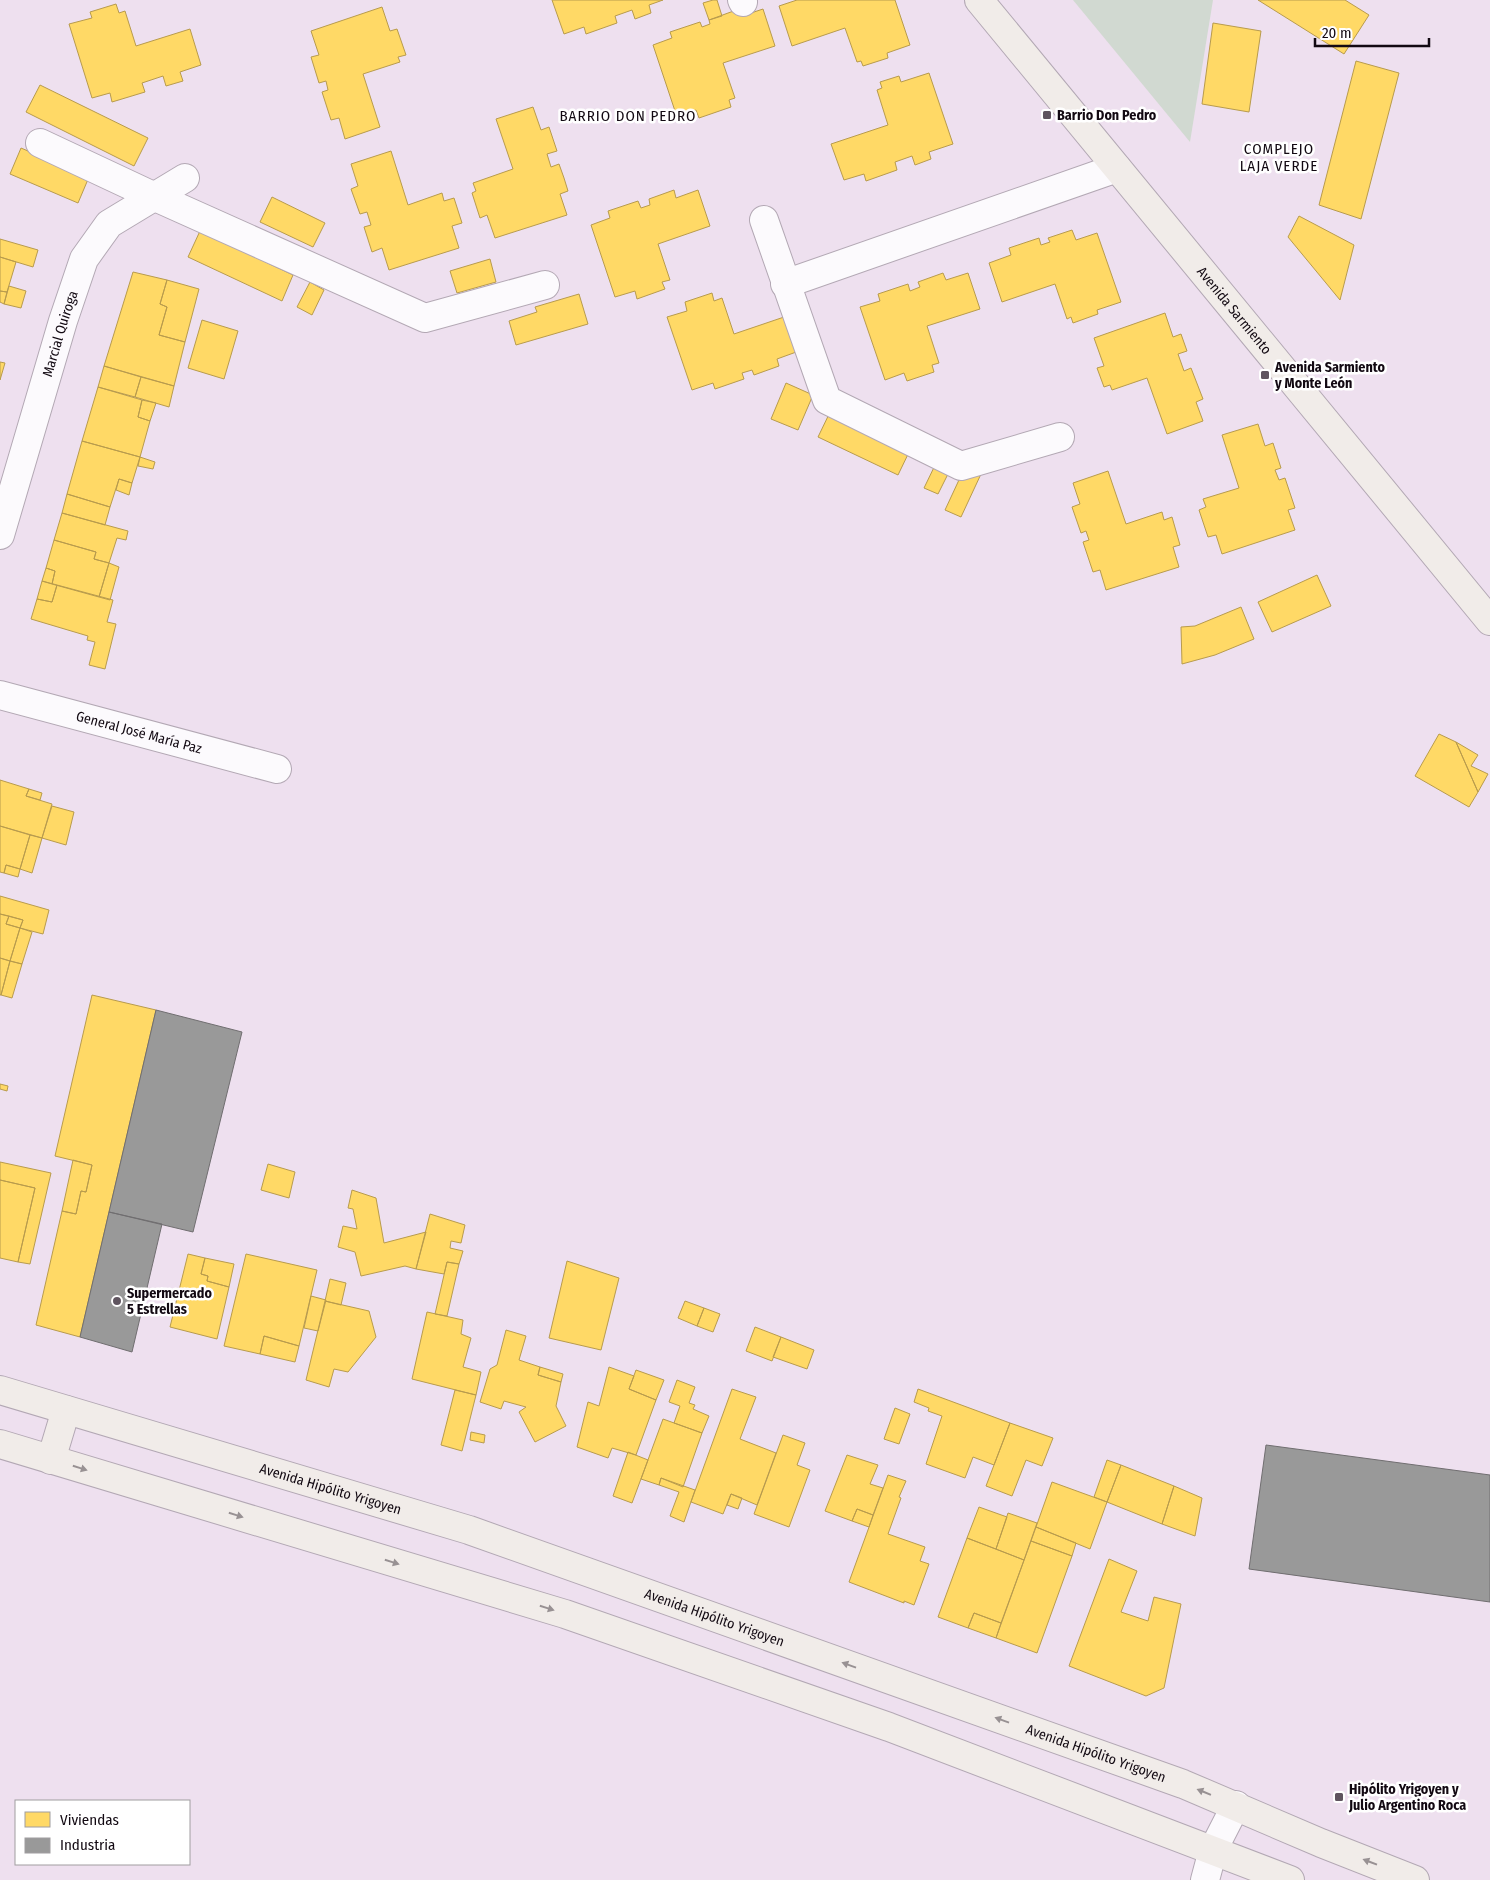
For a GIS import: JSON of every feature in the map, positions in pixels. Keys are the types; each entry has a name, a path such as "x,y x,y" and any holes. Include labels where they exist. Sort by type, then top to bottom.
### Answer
{"main road":[{"name":"Avenida Sarmiento","path":"979,0 1490,621"},
{"name":"Avenida Hipólito Yrigoyen","path":"0,1390 469,1530 1174,1781 1415,1880"},
{"path":"51,1460 66,1410"},
{"path":"0,1444 565,1614 889,1727 1290,1880"}],"street":[{"path":"40,143 425,318 545,286"},
{"path":"785,284 1117,168"},
{"name":"Marcial Quiroga","path":"0,535 63,321 84,259 109,224 185,178"},
{"path":"764,220 826,400 961,466 1060,437"},
{"name":"General José María Paz","path":"0,695 277,769"},
{"path":"1205,1880 1214,1850 1236,1805"}],"shaded area":[{"path":"1073,0 1213,0 1190,142"}],"building: Viviendas":[{"path":"552,0 663,0 649,5 651,13 635,19 632,10 615,16 617,23 586,34 584,27 564,34"},
{"path":"717,0 722,16 709,20 703,3"},
{"path":"797,0 895,0 910,45 887,53 888,58 863,66 861,61 857,62 845,28 792,46 779,6"},
{"path":"1258,0 1345,0 1369,15 1344,54"},
{"path":"116,4 119,13 125,11 136,46 190,29 201,65 180,72 183,81 166,86 163,76 142,83 145,92 112,102 110,93 92,98 69,24 92,18 90,12"},
{"path":"382,7 390,31 397,29 406,55 398,57 400,62 363,74 380,127 345,139 339,118 331,120 322,92 328,90 326,81 319,83 311,57 319,55 311,31"},
{"path":"739,9 742,16 763,9 775,46 723,63 735,98 729,100 731,107 699,118 696,110 677,117 653,45 672,38 670,32 700,22 702,27 710,24 709,20"},
{"path":"1213,23 1261,31 1249,112 1202,104"},
{"path":"1356,61 1399,73 1361,219 1319,205"},
{"path":"929,73 953,144 929,152 931,159 915,165 912,156 895,162 897,170 866,181 864,174 844,180 831,144 888,125 877,90 882,88 880,82 899,76 901,82"},
{"path":"40,85 148,138 134,166 26,112"},
{"path":"533,107 541,130 549,127 557,151 547,154 551,167 559,164 564,178 568,191 560,194 567,215 495,238 487,215 480,218 472,193 476,191 473,183 513,169 496,119"},
{"path":"21,148 89,177 78,203 10,174"},
{"path":"391,151 408,205 442,193 444,201 454,198 462,223 452,226 459,248 389,270 382,248 372,252 364,227 371,225 367,212 360,214 351,189 358,186 351,164"},
{"path":"674,190 676,198 698,190 710,226 658,244 670,280 662,282 665,289 637,299 635,291 615,297 591,225 610,218 608,211 638,201 641,208 650,205 649,199"},
{"path":"272,197 325,223 313,247 260,222"},
{"path":"1299,216 1354,245 1340,300 1288,237"},
{"path":"1072,230 1076,240 1097,233 1121,302 1097,310 1098,314 1073,323 1071,317 1067,319 1055,284 1002,302 989,263 1011,255 1009,248 1039,238 1041,245 1050,242 1048,238"},
{"path":"200,231 293,275 282,301 188,257"},
{"path":"0,239 38,250 33,267 0,257"},
{"path":"0,257 16,262 7,292 0,291"},
{"path":"490,259 496,282 457,293 450,271"},
{"path":"133,272 167,280 160,304 167,307 159,335 185,342 174,386 104,366"},
{"path":"943,273 946,280 968,273 980,309 927,326 939,363 932,365 934,372 907,381 904,373 885,380 860,307 880,301 878,294 908,284 910,291 920,287 918,282"},
{"path":"167,280 199,289 185,342 159,335 167,307 160,304"},
{"path":"310,282 324,290 312,315 297,307"},
{"path":"9,286 26,291 21,308 4,304"},
{"path":"0,291 7,292 4,304 0,302"},
{"path":"712,293 714,301 722,298 734,334 787,316 799,351 777,359 779,366 754,375 752,370 742,373 744,379 715,389 713,383 692,390 667,317 687,311 685,302"},
{"path":"579,294 588,324 516,345 509,321 537,312 535,307"},
{"path":"1165,313 1173,337 1181,334 1187,351 1178,354 1184,371 1191,368 1203,399 1196,402 1203,421 1167,434 1147,378 1112,390 1110,385 1104,387 1097,368 1104,366 1094,338"},
{"path":"202,320 238,331 224,379 188,368"},
{"path":"0,362 5,363 0,380"},
{"path":"104,366 141,377 135,397 98,387"},
{"path":"141,377 174,386 169,407 135,397"},
{"path":"786,383 813,395 798,430 771,419"},
{"path":"98,387 142,400 138,417 150,421 140,457 82,441"},
{"path":"142,400 156,403 150,421 138,417"},
{"path":"832,408 912,446 898,475 818,437"},
{"path":"1258,424 1265,446 1273,443 1281,468 1275,470 1279,480 1285,478 1295,508 1288,510 1295,530 1222,554 1216,535 1208,537 1199,510 1206,507 1203,499 1239,488 1222,435"},
{"path":"82,441 140,457 132,483 119,479 110,507 67,494"},
{"path":"140,457 155,462 153,469 138,466"},
{"path":"939,457 953,464 938,494 924,488"},
{"path":"965,467 981,474 961,517 945,510"},
{"path":"1108,471 1126,524 1162,512 1164,520 1172,517 1180,545 1173,547 1179,567 1106,590 1100,570 1093,572 1083,542 1089,540 1086,531 1081,533 1072,507 1080,504 1073,483"},
{"path":"119,479 132,483 129,495 116,490"},
{"path":"67,494 110,507 105,525 62,513"},
{"path":"62,513 128,531 126,540 117,538 109,563 94,559 96,552 54,540"},
{"path":"54,540 96,552 94,559 109,563 99,597 52,584 55,571 46,568"},
{"path":"109,563 119,567 110,600 99,597"},
{"path":"46,568 55,571 52,584 42,581"},
{"path":"1317,575 1331,606 1272,632 1258,602"},
{"path":"42,581 57,585 52,602 37,599"},
{"path":"57,585 113,600 107,622 116,624 105,669 89,665 95,642 87,640 88,636 31,619 37,599 52,602"},
{"path":"1241,607 1254,639 1215,655 1182,664 1181,627 1195,626"},
{"path":"1439,734 1456,742 1478,792 1469,807 1415,776"},
{"path":"1456,742 1478,755 1471,766 1488,774 1478,792"},
{"path":"0,780 29,789 26,796 52,804 42,838 0,826"},
{"path":"29,789 42,793 40,800 26,796"},
{"path":"52,806 74,812 66,845 42,838"},
{"path":"0,826 30,835 20,869 6,865 4,873 0,872"},
{"path":"30,835 42,838 32,873 20,869"},
{"path":"6,865 20,869 18,877 4,873"},
{"path":"0,896 49,910 43,934 20,928 23,920 0,914"},
{"path":"0,914 9,916 6,924 20,928 10,961 0,958"},
{"path":"9,916 23,920 20,928 6,924"},
{"path":"20,928 32,932 22,964 10,961"},
{"path":"0,958 10,961 1,995 0,995"},
{"path":"10,961 22,964 12,998 1,995"},
{"path":"92,995 156,1010 80,1337 36,1325 62,1211 76,1214 81,1191 86,1192 92,1165 55,1156"},
{"path":"0,1084 8,1086 7,1091 0,1089"},
{"path":"73,1160 92,1165 86,1192 81,1191 76,1214 62,1211"},
{"path":"0,1162 51,1173 30,1264 18,1262 35,1188 0,1180"},
{"path":"268,1164 295,1172 289,1198 261,1190"},
{"path":"0,1180 35,1188 18,1262 0,1258"},
{"path":"352,1190 376,1198 384,1243 426,1232 416,1269 405,1266 361,1276 355,1252 338,1247 343,1226 357,1229 353,1209 348,1208"},
{"path":"430,1214 465,1225 461,1243 451,1241 450,1248 463,1251 459,1264 447,1262 444,1274 416,1269"},
{"path":"188,1254 205,1258 201,1274 208,1276 207,1281 229,1287 217,1339 170,1327"},
{"path":"246,1254 317,1270 299,1346 264,1336 260,1354 224,1346"},
{"path":"205,1258 234,1264 229,1287 207,1281 208,1276 201,1274"},
{"path":"567,1261 619,1278 601,1350 549,1338"},
{"path":"447,1262 459,1264 447,1316 435,1314"},
{"path":"330,1279 346,1283 341,1305 325,1301"},
{"path":"311,1296 326,1300 318,1331 304,1328"},
{"path":"325,1301 369,1311 376,1337 348,1372 334,1369 329,1387 306,1380"},
{"path":"685,1301 704,1308 697,1326 678,1318"},
{"path":"704,1308 720,1314 713,1332 697,1326"},
{"path":"427,1312 463,1320 461,1334 471,1338 463,1367 481,1372 476,1395 412,1379"},
{"path":"755,1327 781,1337 772,1361 746,1351"},
{"path":"506,1330 526,1336 519,1360 540,1367 538,1375 561,1382 556,1406 566,1426 535,1442 519,1412 526,1407 504,1401 501,1409 480,1402 490,1369 497,1365"},
{"path":"264,1336 299,1346 295,1362 260,1354"},
{"path":"781,1337 814,1350 807,1369 773,1357"},
{"path":"540,1367 563,1374 561,1382 538,1375"},
{"path":"609,1367 634,1376 629,1389 656,1400 636,1455 612,1448 608,1458 577,1447 588,1402 599,1406"},
{"path":"636,1370 664,1380 656,1400 629,1389"},
{"path":"677,1380 695,1387 689,1403 695,1405 693,1409 709,1416 702,1433 674,1423 680,1406 669,1402"},
{"path":"732,1389 756,1397 740,1439 776,1453 757,1505 731,1494 723,1514 691,1502"},
{"path":"918,1389 1010,1423 994,1465 973,1457 965,1478 926,1464 942,1416 928,1411 929,1408 914,1402"},
{"path":"455,1390 476,1395 462,1451 441,1445"},
{"path":"895,1408 910,1414 899,1444 884,1439"},
{"path":"663,1419 702,1433 683,1487 661,1478 659,1485 641,1479"},
{"path":"1010,1423 1053,1438 1042,1466 1026,1460 1012,1496 986,1486"},
{"path":"471,1432 485,1435 484,1443 470,1440"},
{"path":"783,1435 805,1443 797,1465 810,1470 789,1527 754,1514"},
{"path":"628,1452 648,1460 632,1503 613,1496"},
{"path":"847,1455 878,1465 870,1484 883,1488 873,1515 857,1509 852,1521 825,1511"},
{"path":"1107,1460 1121,1465 1107,1502 1094,1497"},
{"path":"1121,1465 1174,1486 1162,1524 1107,1502"},
{"path":"888,1475 906,1481 888,1534 925,1547 920,1561 929,1564 914,1605 849,1582"},
{"path":"661,1478 695,1490 684,1522 670,1516 679,1492 659,1485"},
{"path":"1052,1482 1107,1502 1090,1549 1036,1527"},
{"path":"1174,1486 1202,1498 1195,1536 1162,1524"},
{"path":"731,1494 742,1498 738,1509 727,1505"},
{"path":"979,1507 1007,1517 996,1549 967,1538"},
{"path":"857,1509 873,1515 869,1527 852,1521"},
{"path":"1008,1513 1037,1523 1024,1560 996,1549"},
{"path":"1036,1527 1076,1543 1072,1556 1031,1541"},
{"path":"967,1538 1024,1560 1001,1623 974,1613 968,1628 938,1617"},
{"path":"1031,1541 1072,1556 1037,1653 996,1638"},
{"path":"1109,1559 1137,1571 1121,1612 1148,1621 1154,1597 1181,1604 1164,1688 1146,1696 1069,1666"},
{"path":"974,1613 1001,1623 996,1638 968,1628"}],"building: Industria":[{"path":"156,1010 242,1032 193,1232 109,1212"},
{"path":"109,1212 162,1224 132,1352 80,1337"},
{"path":"1266,1445 1490,1475 1490,1602 1249,1569"}],"place":[{"name":"Barrio Don Pedro","path":"1047,115"},
{"name":"Avenida Sarmiento y Monte León","path":"1265,375"},
{"name":"Supermercado 5 Estrellas","path":"117,1301"},
{"name":"Hipólito Yrigoyen y Julio Argentino Roca","path":"1339,1797"}],"district":[{"name":"BARRIO DON PEDRO","path":"628,116"},
{"name":"COMPLEJO LAJA VERDE","path":"1279,158"}]}
